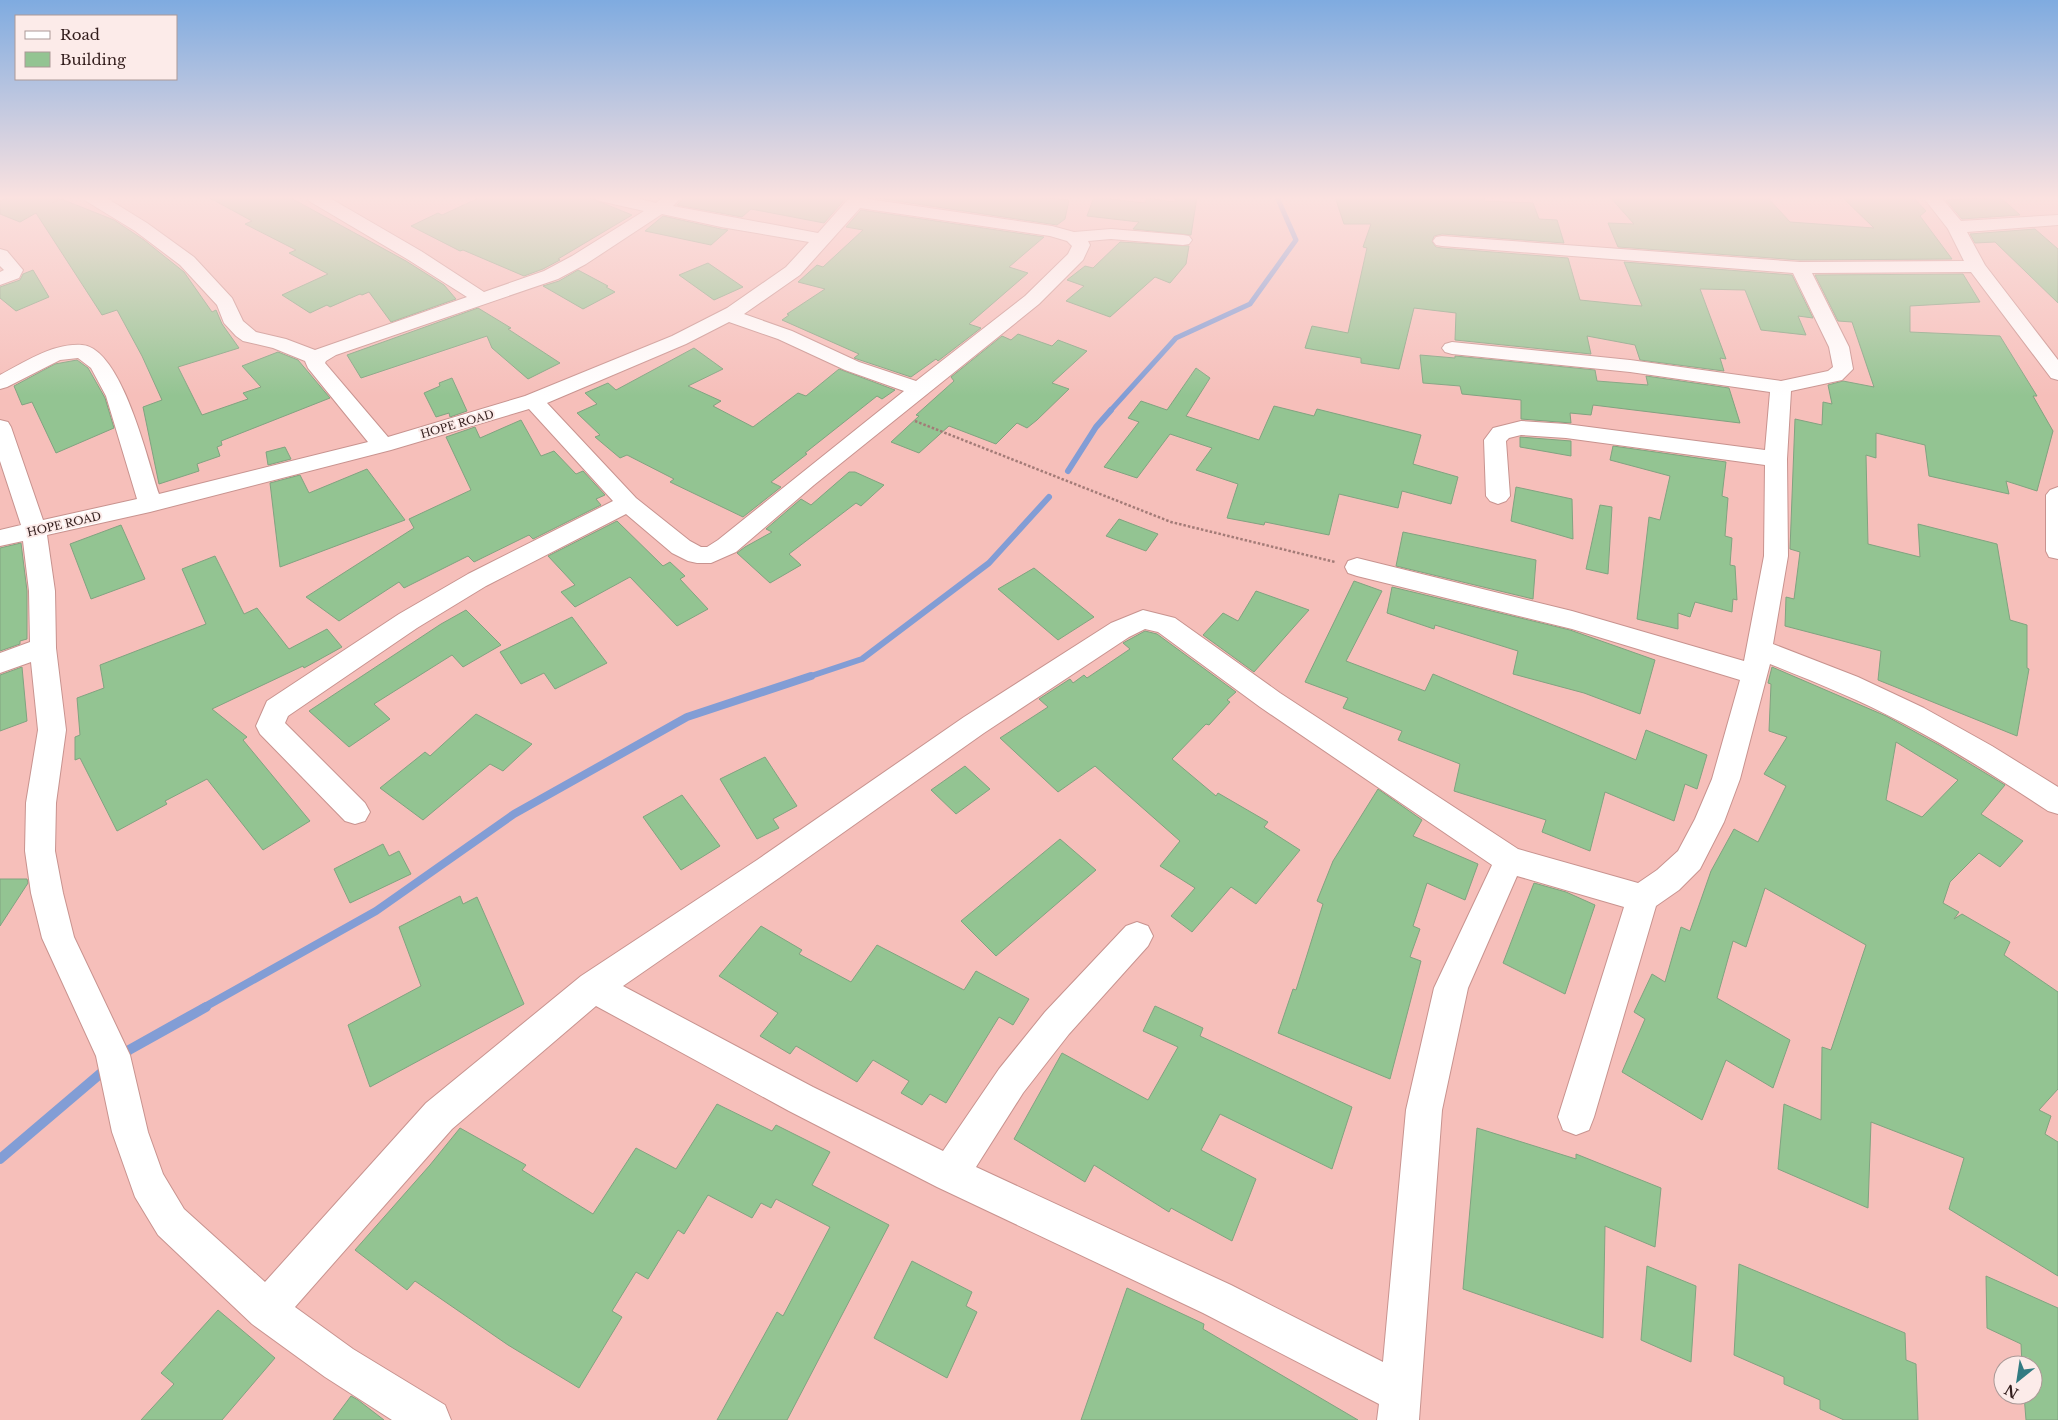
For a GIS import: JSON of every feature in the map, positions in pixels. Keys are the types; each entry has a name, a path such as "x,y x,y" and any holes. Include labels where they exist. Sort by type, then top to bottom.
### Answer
{"street":[{"path":"0,279 12,274 14,270 8,263"},
{"path":"189,263 225,302 234,323 242,332 250,337 279,343 316,358"},
{"path":"427,263 481,298"},
{"path":"316,358 329,351 551,274 572,263"},
{"name":"HOPE ROAD","path":"0,538 150,504 383,444 533,401 679,340 728,315 780,281 799,263"},
{"path":"533,401 628,503 681,547 696,555 711,555 727,546 919,389 1032,300 1069,263"},
{"path":"1737,263 1800,268 1976,266"},
{"path":"1975,263 2058,374"},
{"path":"1452,348 1630,366 1781,387 1835,376 1842,369 1843,361 1839,347 1800,268"},
{"path":"728,315 785,334 852,366 919,389"},
{"path":"0,383 55,355 82,351 99,364 117,396 150,504"},
{"path":"316,358 315,364 383,444"},
{"path":"1576,1117 1584,1086 1634,930 1642,898 1668,880 1689,860 1709,822 1726,780 1757,661 1776,556 1776,459 1781,387"},
{"path":"0,427 34,530 42,591 43,648 52,730 41,803 40,851 47,894 58,938 115,1062 130,1132 148,1184 171,1222 266,1310 339,1363 430,1420"},
{"path":"1498,496 1494,440 1501,432 1521,428 1566,431 1776,459"},
{"path":"2058,496 2058,550"},
{"path":"355,812 270,726 277,709 408,621 477,580 628,503"},
{"path":"1357,567 1572,620 1757,661 1856,688 1934,726 2004,767 2058,802"},
{"path":"266,1310 439,1116 593,987 768,869 974,725 1120,630 1143,619 1166,625 1270,700 1509,860 1642,898"},
{"path":"0,663 43,648"},
{"path":"593,987 801,1099 950,1174 1217,1299 1400,1406 1424,1110 1451,988 1509,860"},
{"path":"950,1174 1023,1067 1057,1023 1136,936"}],"path":[{"path":"893,412 1171,522 1357,567"}],"building":[{"path":"69,263 173,263 184,272 212,312 216,310 222,324 239,348 178,367 202,415 248,399 243,393 261,387 242,366 278,352 298,360 330,398 221,441 222,445 217,447 220,456 197,464 199,471 159,484 143,407 162,400 142,356 117,310 102,315"},
{"path":"308,263 410,263 444,285 456,299 391,322 369,292 330,307 327,305 310,313 282,295 328,274"},
{"path":"494,263 554,263 524,276"},
{"path":"708,263 743,287 714,300 679,275"},
{"path":"827,263 1013,263 1009,267 1028,273 969,324 981,328 938,361 936,359 911,377 854,358 859,354 782,320 789,315 787,314 825,289 798,282 817,265 823,267"},
{"path":"1098,263 1186,263 1170,283 1155,277 1110,317 1066,301 1084,286 1067,280 1085,266 1093,268"},
{"path":"1364,263 1570,263 1580,300 1642,306 1625,263 1792,275 1813,318 1798,316 1806,335 1761,330 1745,290 1700,289 1726,359 1720,358 1724,371 1640,360 1635,345 1587,336 1591,354 1455,340 1456,313 1414,308 1399,369 1361,363 1361,358 1305,348 1312,326 1348,333"},
{"path":"2017,263 2058,263 2058,303"},
{"path":"33,270 49,297 16,311 0,298 0,287 20,280 23,274"},
{"path":"578,270 608,286 606,287 615,292 583,309 543,286 559,281"},
{"path":"1963,274 1980,302 1910,306 1910,332 2000,336 2037,396 2033,396 2053,431 2037,491 2006,481 2009,494 1929,476 1925,445 1876,433 1876,458 1866,455 1868,544 1920,557 1918,524 1997,544 2010,620 2027,625 2027,668 2029,669 2017,736 1878,680 1881,651 1785,626 1786,597 1794,599 1800,552 1790,549 1795,419 1822,425 1823,402 1832,404 1828,385 1843,381 1874,387 1852,322 1838,321 1815,275"},
{"path":"478,308 511,328 508,329 560,363 528,379 492,348 487,336 361,378 347,355"},
{"path":"1018,334 1052,346 1058,340 1087,351 1052,383 1069,389 1037,420 1027,428 1017,423 996,444 949,426 919,453 891,442 919,416 916,415 954,381 951,377 1002,336 1011,340"},
{"path":"694,348 723,369 688,386 721,401 713,406 753,427 798,393 806,396 839,369 895,390 882,399 877,396 805,453 807,454 771,482 781,487 743,517 670,482 674,479 627,455 620,458 595,437 600,435 577,413 597,404 585,393 608,383 616,390"},
{"path":"1420,355 1455,358 1455,356 1595,370 1597,381 1648,385 1646,376 1729,388 1740,423 1593,405 1591,415 1570,413 1571,423 1521,419 1521,400 1462,394 1460,386 1423,383"},
{"path":"77,360 88,368 105,398 114,428 56,453 32,402 22,405 14,386 55,364"},
{"path":"1196,368 1210,378 1186,416 1259,440 1274,406 1314,416 1317,409 1421,435 1413,464 1458,477 1451,504 1402,491 1398,508 1339,494 1329,535 1265,522 1264,525 1227,518 1238,484 1196,470 1212,448 1170,434 1137,478 1104,467 1139,422 1128,418 1141,401 1167,410"},
{"path":"452,378 467,411 450,417 449,413 436,417 424,393 440,386 439,383"},
{"path":"521,420 541,456 554,451 576,474 583,471 605,495 596,499 601,505 533,539 529,535 474,562 468,556 404,588 399,582 339,621 306,597 414,528 409,519 471,490 446,437 475,427 480,438"},
{"path":"1520,437 1571,441 1571,456 1520,447"},
{"path":"1613,446 1726,462 1722,496 1728,498 1725,536 1732,538 1730,565 1735,566 1737,600 1733,599 1732,612 1695,602 1690,617 1678,613 1678,629 1637,619 1649,517 1660,520 1670,476 1610,460"},
{"path":"285,447 291,459 268,465 266,452"},
{"path":"367,469 405,520 280,567 270,483 300,475 309,493"},
{"path":"849,472 855,472 884,485 861,506 856,503 789,554 801,565 770,583 737,553 772,532 766,529 801,499 811,505"},
{"path":"1516,487 1572,499 1573,539 1511,521"},
{"path":"1600,505 1612,507 1608,574 1586,569"},
{"path":"1119,519 1158,534 1146,551 1106,536"},
{"path":"617,521 663,566 670,562 685,576 680,579 708,609 677,626 630,577 575,607 561,592 575,585 548,556"},
{"path":"121,525 145,579 91,599 70,544"},
{"path":"1403,532 1536,560 1533,599 1396,566"},
{"path":"21,543 27,591 27,639 20,641 20,644 0,651 0,548"},
{"path":"215,556 244,614 257,608 289,649 327,629 342,647 304,668 303,666 212,709 247,737 243,740 310,821 263,850 207,779 165,801 167,804 117,831 80,758 75,760 75,737 80,735 77,698 104,688 100,665 206,624 182,569"},
{"path":"1034,568 1094,617 1058,640 998,589"},
{"path":"1354,581 1382,591 1346,661 1425,691 1433,674 1636,760 1646,730 1707,755 1697,789 1685,784 1674,821 1605,792 1590,851 1542,832 1546,820 1454,791 1460,764 1398,740 1402,731 1343,708 1348,698 1305,682"},
{"path":"1392,587 1570,630 1655,660 1640,714 1584,693 1513,674 1518,651 1435,625 1434,629 1387,613"},
{"path":"1256,591 1309,610 1254,672 1203,635 1223,613 1238,621"},
{"path":"466,610 501,645 463,667 452,655 374,704 390,719 349,747 309,711 441,624"},
{"path":"572,617 607,663 555,689 544,673 521,684 500,652"},
{"path":"1145,631 1157,634 1236,692 1227,700 1230,702 1209,725 1206,724 1172,759 1216,796 1218,793 1268,822 1264,827 1300,850 1256,904 1231,887 1192,932 1171,916 1195,888 1160,866 1180,841 1095,766 1058,792 1000,738 1048,707 1039,699 1070,679 1073,683 1084,675 1087,678 1130,649 1123,643"},
{"path":"22,667 27,721 0,731 0,675"},
{"path":"1772,667 1886,716 2005,785 1981,814 2023,841 2000,867 1979,853 1950,882 1943,903 1959,912 1954,919 1962,914 2010,942 2004,955 2058,992 2058,1089 2039,1110 2051,1116 2045,1134 2058,1142 2058,1276 1949,1209 1964,1158 1871,1122 1868,1208 1778,1169 1784,1104 1821,1120 1822,1047 1831,1050 1866,945 1765,888 1746,947 1733,941 1717,998 1790,1040 1773,1088 1726,1060 1702,1120 1622,1072 1645,1019 1634,1012 1652,974 1665,982 1681,927 1690,931 1711,871 1734,829 1758,842 1786,786 1764,774 1787,737 1769,731 1771,684 1768,683","holes":["1896,742 1958,780 1922,817 1886,800"]},
{"path":"476,714 532,744 503,771 490,764 423,820 380,788 425,752 430,756"},
{"path":"765,757 797,806 773,819 779,828 757,839 720,779"},
{"path":"965,766 990,789 956,814 931,790"},
{"path":"1378,789 1422,820 1413,836 1478,864 1465,900 1427,883 1413,926 1420,929 1410,957 1421,961 1390,1079 1278,1033 1293,989 1296,990 1323,904 1317,901 1333,861"},
{"path":"682,795 720,846 681,870 643,817"},
{"path":"1060,839 1096,870 996,956 961,921"},
{"path":"383,844 389,856 399,851 411,874 350,903 334,869"},
{"path":"0,879 27,879 28,883 0,926"},
{"path":"1534,883 1566,892 1595,905 1565,994 1503,963"},
{"path":"460,896 463,904 477,897 524,1004 370,1087 348,1025 421,986 399,927"},
{"path":"761,926 802,950 799,954 851,982 877,945 964,990 976,971 1029,999 1013,1025 999,1017 946,1103 930,1094 922,1105 901,1093 909,1081 873,1060 857,1082 796,1046 790,1054 760,1036 778,1013 719,976"},
{"path":"1155,1006 1203,1028 1200,1036 1352,1107 1332,1169 1220,1114 1201,1150 1256,1179 1232,1241 1171,1208 1169,1212 1094,1165 1085,1182 1014,1139 1062,1053 1148,1100 1178,1047 1143,1031"},
{"path":"717,1104 772,1131 776,1125 830,1152 812,1185 889,1225 787,1420 717,1420 777,1312 783,1316 830,1227 776,1199 771,1208 761,1203 752,1218 708,1195 684,1234 678,1230 648,1279 636,1272 612,1311 622,1317 579,1388 508,1345 415,1281 407,1290 355,1250 460,1128 526,1165 522,1170 593,1214 636,1148 676,1169"},
{"path":"1477,1128 1576,1159 1576,1154 1661,1188 1655,1247 1605,1226 1603,1338 1463,1289"},
{"path":"912,1261 972,1292 966,1306 977,1312 947,1378 874,1338"},
{"path":"1739,1264 1905,1333 1906,1360 1916,1364 1918,1420 1844,1420 1820,1409 1820,1400 1784,1384 1784,1377 1734,1355"},
{"path":"1647,1266 1696,1286 1691,1362 1641,1340"},
{"path":"1986,1276 2058,1308 2058,1420 2026,1420 2025,1405 2043,1405 2043,1355 2022,1355 2021,1344 1987,1328"},
{"path":"1127,1288 1204,1324 1203,1329 1358,1420 1081,1420"},
{"path":"218,1310 275,1358 222,1420 141,1420 174,1384 161,1373"},
{"path":"351,1396 358,1400 384,1420 333,1420"}],"waterway":[{"path":"1110,411 1176,338 1250,304 1279,263"},
{"path":"1068,471 1096,427 1111,410"},
{"path":"811,676 862,659 989,563 1049,497"},
{"path":"203,1008 376,911 514,814 687,717 811,676"},
{"path":"122,1056 129,1050 206,1007"},
{"path":"0,1159 107,1068"}]}
